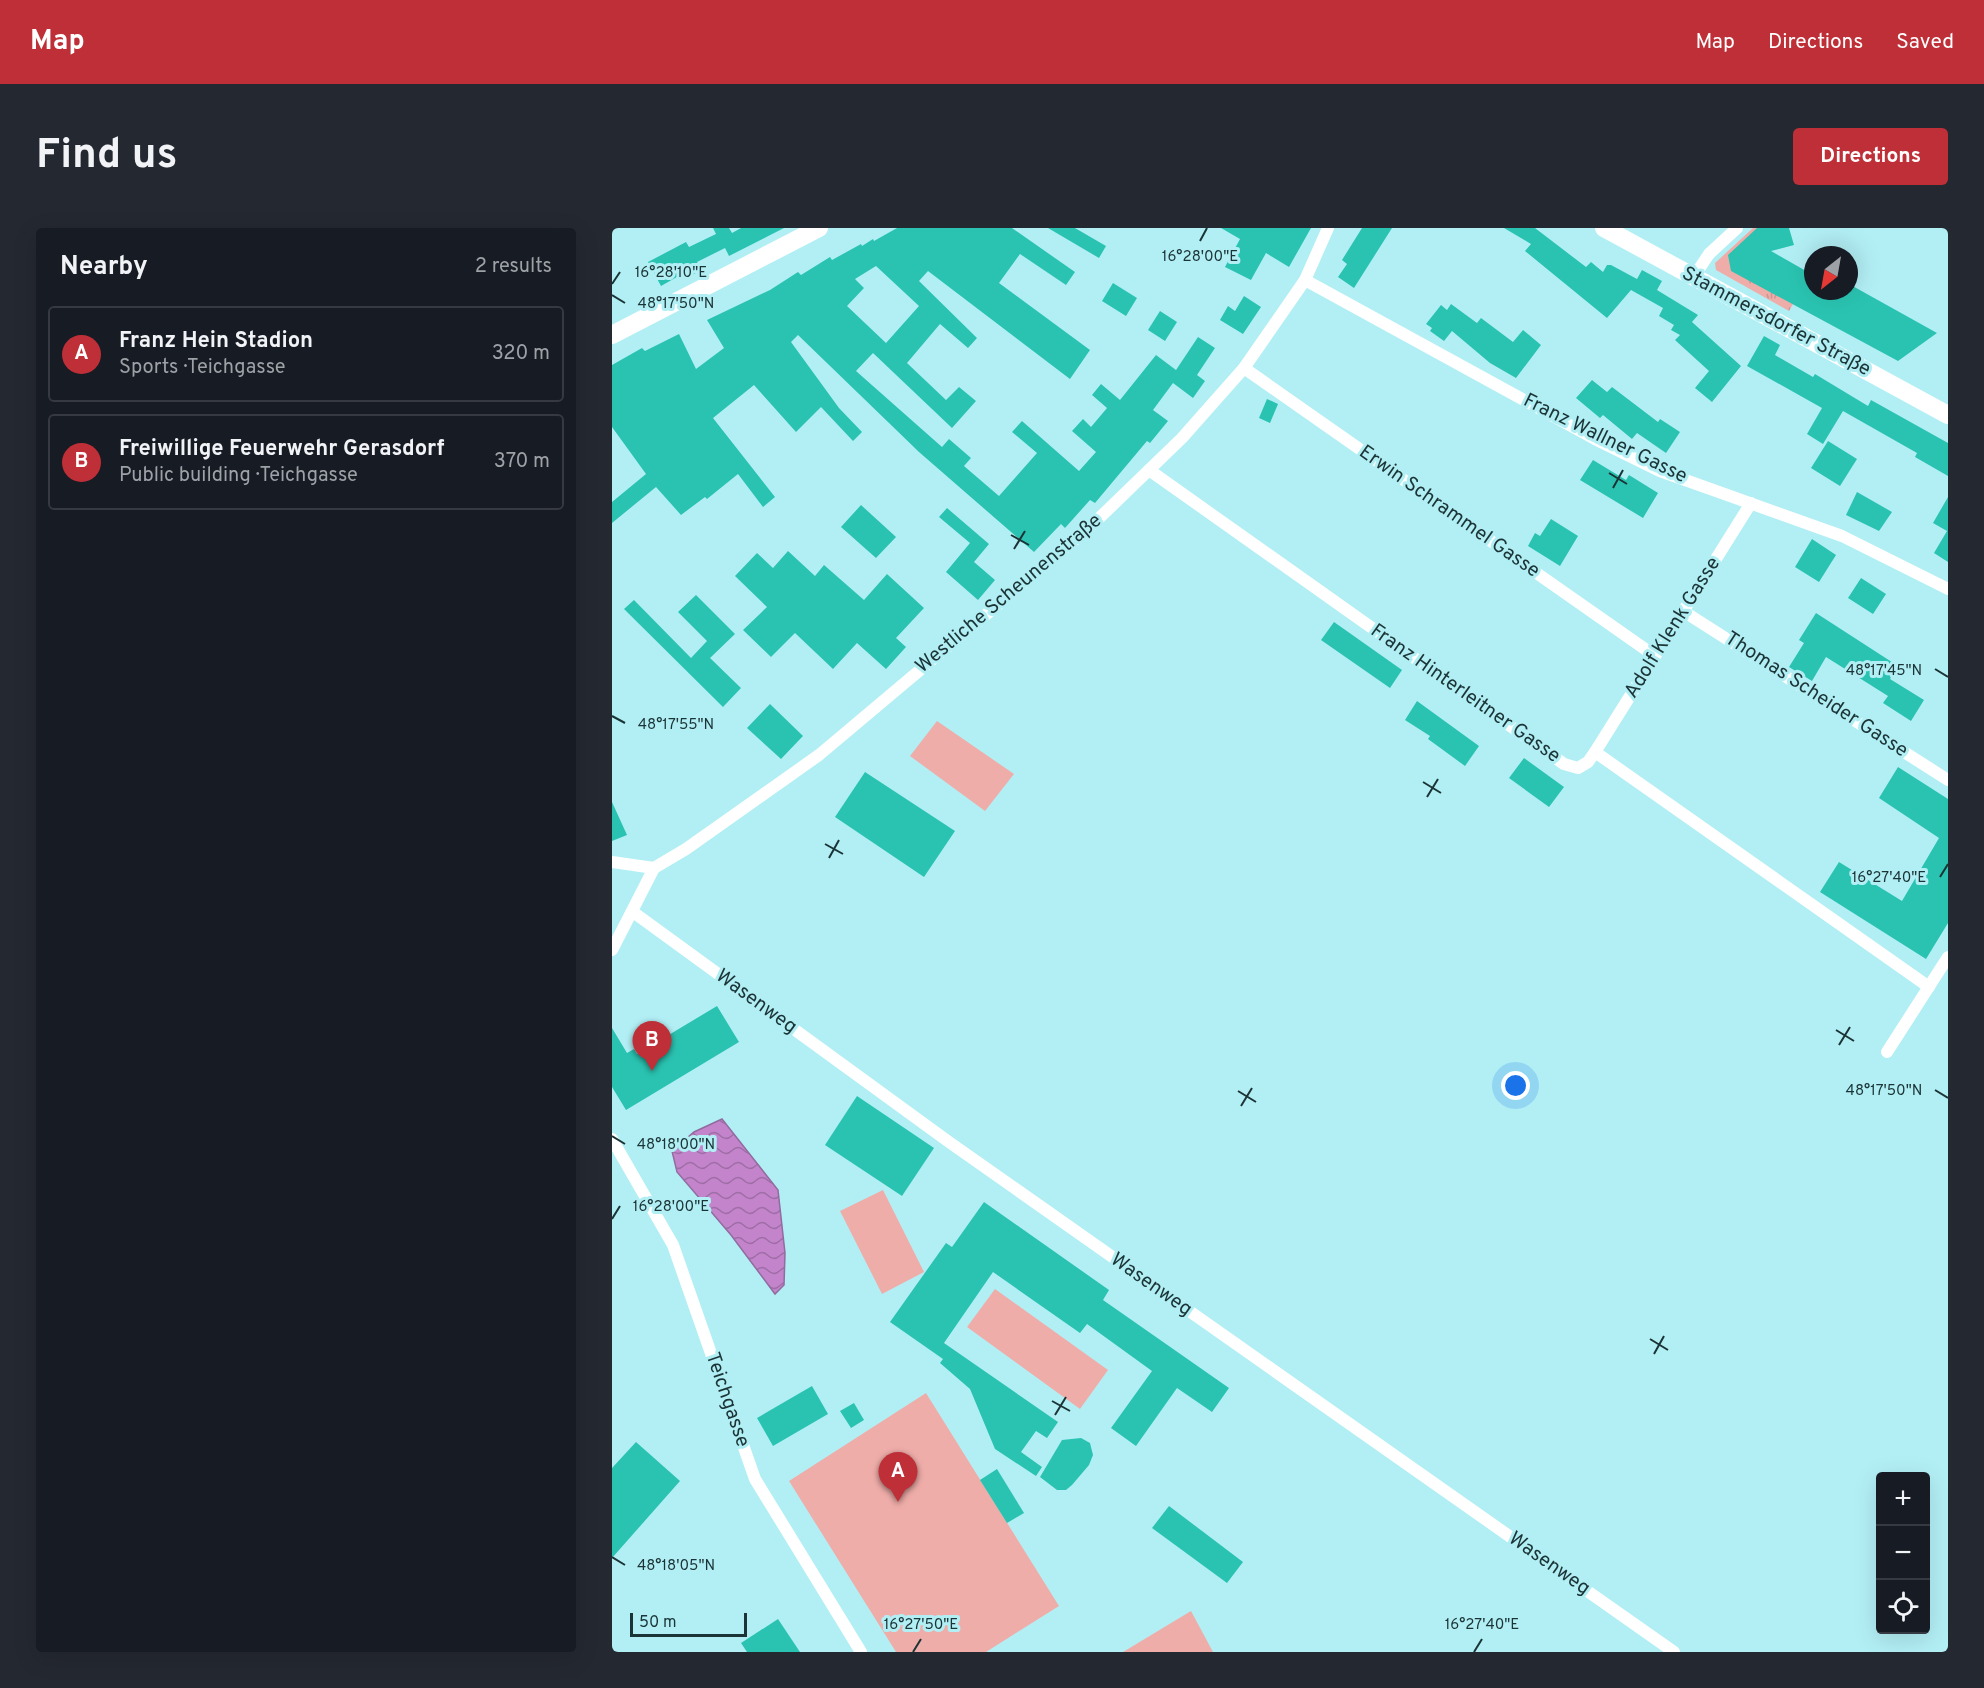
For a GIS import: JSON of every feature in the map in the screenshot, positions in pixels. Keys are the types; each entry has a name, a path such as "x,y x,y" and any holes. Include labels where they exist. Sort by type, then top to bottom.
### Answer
{"main road":[{"path":"612,335 819,228"},
{"name":"Stammersdorfer Straße","path":"1604,228 1948,416"}],"street":[{"name":"Westliche Scheunenstraße","path":"654,868 686,849 819,755 1090,527 1182,438 1244,368 1305,280 1328,228"},
{"path":"1693,278 1709,254 1737,228"},
{"name":"Franz Wallner Gasse","path":"1305,280 1595,439 1660,471 1842,536 1948,589"},
{"name":"Erwin Schrammel Gasse","path":"1244,368 1655,656"},
{"name":"Franz Hinterleitner Gasse","path":"1149,470 1564,764 1578,768 1588,762 1595,752"},
{"name":"Adolf Klenk Gasse","path":"1595,752 1751,503"},
{"name":"Thomas Scheider Gasse","path":"1683,611 1948,780"},
{"path":"1595,752 1929,987"},
{"path":"612,862 654,868 612,950"},
{"name":"Wasenweg","path":"633,912 949,1142 1674,1652"},
{"path":"1887,1052 1948,957"},
{"name":"Teichgasse","path":"612,1139 673,1245 755,1479 861,1652"}],"green space":[{"path":"1753,228 1757,228 1793,304 1789,311 1716,270 1715,263"},
{"path":"937,721 1014,774 985,811 910,756"},
{"path":"883,1190 924,1272 882,1294 840,1211"},
{"path":"995,1289 1108,1370 1080,1409 967,1327"},
{"path":"926,1393 1059,1606 986,1652 896,1652 789,1481"},
{"path":"1191,1611 1213,1652 1123,1652"}],"water":[{"path":"722,1119 778,1190 785,1253 784,1285 775,1294 731,1235 677,1172 672,1151 694,1132"}],"building":[{"path":"713,228 729,228 732,233 741,228 784,228 729,256 725,248 697,262 701,270 687,278 684,273 661,286 648,262 686,242 689,247 716,234"},
{"path":"897,228 1012,228 1075,272 1066,285 1020,254 999,283 1090,350 1070,379 928,271 919,281 977,338 968,348 940,324 907,363 946,400 959,387 976,401 952,428 873,353 856,371 942,447 949,439 971,458 964,466 999,496 1037,453 1012,432 1022,421 1079,471 1096,452 1072,431 1083,419 1091,427 1107,408 1092,395 1101,384 1120,400 1156,355 1176,370 1198,337 1215,348 1197,375 1205,381 1193,398 1173,383 1153,410 1168,421 1150,443 1147,441 1095,503 1090,500 1065,528 1061,524 1034,552 919,452 798,335 791,342 839,408 862,432 853,441 821,407 796,432 754,385 713,418 775,497 763,507 738,474 707,499 705,497 681,515 656,487 612,523 612,502 646,474 612,427 612,365 642,348 645,351 679,334 696,369 724,348 707,320 770,290 798,272 801,275 830,257 832,260 861,244 862,246 873,239 874,241","holes":["876,266 919,306 886,343 847,306 864,288 855,279"]},
{"path":"1048,228 1075,228 1106,246 1099,258"},
{"path":"1221,228 1311,228 1289,267 1266,253 1251,280 1225,267 1240,239"},
{"path":"1362,228 1392,228 1354,288 1338,277 1347,264 1342,260"},
{"path":"1504,228 1535,228 1586,267 1591,262 1603,272 1607,265 1611,265 1637,279 1642,270 1662,281 1657,290 1698,315 1692,322 1741,366 1712,402 1695,388 1709,371 1675,340 1680,335 1671,330 1674,325 1659,316 1663,308 1631,290 1607,318 1525,251 1531,244"},
{"path":"1757,228 1789,228 1794,245 1771,251 1804,270 1804,300 1858,300 1858,289 1937,333 1898,361 1731,271 1728,255"},
{"path":"1113,283 1137,298 1126,316 1102,301"},
{"path":"1244,296 1261,307 1243,334 1220,320 1228,306 1235,311"},
{"path":"1451,304 1477,323 1481,318 1513,342 1523,330 1541,345 1516,378 1490,363 1452,331 1444,341 1430,331 1432,328 1426,324 1441,305 1447,310"},
{"path":"1160,311 1177,322 1165,341 1148,330"},
{"path":"1764,336 1780,345 1775,355 1813,377 1815,374 1868,406 1871,400 1948,443 1948,476 1915,457 1917,453 1843,411 1823,444 1807,434 1822,408 1747,366"},
{"path":"1592,380 1607,392 1612,387 1658,422 1660,419 1680,432 1666,453 1637,433 1632,439 1603,415 1600,418 1576,398"},
{"path":"1267,399 1278,404 1270,423 1259,418"},
{"path":"1828,441 1857,459 1840,486 1811,468"},
{"path":"1593,460 1626,480 1629,475 1658,493 1643,518 1580,480"},
{"path":"1857,492 1892,512 1879,531 1846,515"},
{"path":"1948,497 1948,562 1934,553 1947,531 1933,523"},
{"path":"861,505 896,537 876,558 841,527"},
{"path":"947,508 989,544 974,562 995,580 978,600 946,572 970,543 939,517"},
{"path":"1551,519 1578,536 1560,566 1528,546 1535,533 1540,536"},
{"path":"1812,539 1836,555 1819,582 1795,567"},
{"path":"788,551 815,576 824,565 864,600 887,574 924,608 896,638 906,647 886,669 857,643 833,669 795,633 771,657 743,630 767,607 735,576 757,553 773,568"},
{"path":"1861,578 1886,594 1873,614 1848,598"},
{"path":"696,595 735,634 710,658 741,688 723,707 624,609 634,600 691,658 707,641 678,612"},
{"path":"1816,613 1898,666 1890,679 1924,700 1911,721 1883,703 1888,696 1826,657 1812,681 1789,667 1804,643 1799,640"},
{"path":"1334,622 1402,670 1390,688 1321,640"},
{"path":"1417,701 1479,746 1465,766 1428,739 1430,736 1405,720"},
{"path":"770,704 803,736 781,759 747,728"},
{"path":"1524,758 1564,787 1549,807 1509,778"},
{"path":"1898,767 1948,799 1948,923 1926,959 1820,892 1839,862 1902,901 1939,838 1879,798"},
{"path":"865,772 955,831 924,877 835,817"},
{"path":"612,802 627,835 612,841"},
{"path":"717,1006 739,1042 626,1110 612,1087 612,1028 627,1053 634,1049 637,1054"},
{"path":"857,1096 934,1148 902,1196 825,1145"},
{"path":"984,1202 1109,1290 1103,1300 1229,1388 1212,1412 1177,1388 1136,1446 1111,1428 1152,1371 1087,1324 1080,1333 993,1272 944,1343 1058,1422 1047,1438 1036,1431 1021,1452 1042,1467 1036,1476 995,1449 970,1389 940,1363 943,1359 890,1322 946,1243 952,1247"},
{"path":"812,1386 828,1414 773,1446 757,1418"},
{"path":"854,1403 864,1420 851,1428 840,1411"},
{"path":"1081,1438 1090,1443 1093,1455 1089,1465 1066,1490 1057,1490 1040,1477 1062,1440"},
{"path":"636,1442 680,1481 612,1558 612,1468"},
{"path":"997,1469 1024,1513 1007,1523 980,1480"},
{"path":"1169,1506 1243,1562 1227,1583 1152,1528"},
{"path":"778,1619 800,1652 747,1652 741,1643"}],"place":[{"name":"Freiwillige Feuerwehr Gerasdorf","path":"652,1071"},
{"name":"Franz Hein Stadion","path":"898,1502"}]}
